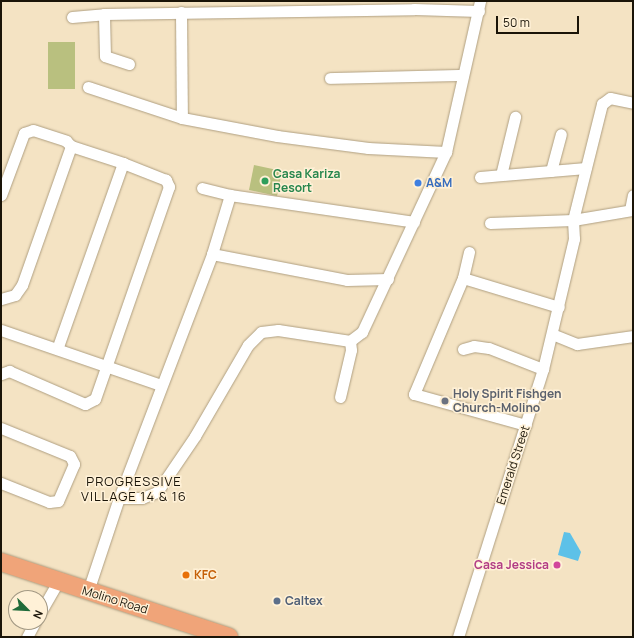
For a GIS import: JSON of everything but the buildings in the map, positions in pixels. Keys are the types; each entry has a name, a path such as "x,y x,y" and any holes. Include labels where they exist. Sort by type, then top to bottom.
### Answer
{"main road":[{"name":"Molino Road","path":"1,562 225,636"}],"street":[{"path":"72,16 181,12 414,9 480,6 446,152 362,332 350,341 278,330 261,332 248,345 195,436 157,492 142,498 119,498"},
{"path":"181,12 182,118"},
{"path":"104,14 105,56 129,64"},
{"path":"330,78 463,75"},
{"path":"88,87 182,118 277,136 368,148 446,152"},
{"name":"Emerald Street","path":"458,637 543,369 574,239 573,220 605,100 610,98 633,103"},
{"path":"501,175 515,117"},
{"path":"1,195 24,133 33,130 66,141 71,146 164,179 168,182 169,187 95,399 85,404 9,371 1,374"},
{"path":"551,171 561,134"},
{"path":"1,299 15,294 22,286 71,146"},
{"path":"57,349 123,164"},
{"path":"480,177 586,168"},
{"path":"202,188 230,195 414,222"},
{"path":"88,591 119,498 212,254 230,195"},
{"path":"490,223 573,220 631,210 633,195"},
{"path":"469,252 463,278 414,394 526,425"},
{"path":"212,254 347,280 388,279"},
{"path":"463,278 559,307"},
{"path":"1,330 161,385"},
{"path":"552,334 577,344 633,336"},
{"path":"340,397 351,350 350,341"},
{"path":"463,349 474,346 489,348 543,369"},
{"path":"1,428 70,456 74,464 58,501 49,502 1,483"},
{"path":"48,599 58,582"}],"green space":[{"path":"48,42 75,42 75,89 48,89"},
{"name":"Casa Kariza Resort","path":"254,165 282,171 277,196 249,190"}],"water":[{"path":"564,532 570,533 581,552 578,561 558,555"}],"place":[{"name":"Casa Kariza Resort","path":"265,181"},
{"name":"A&M","path":"418,183"},
{"name":"Holy Spirit Fishgen Church-Molino","path":"445,401"},
{"name":"Casa Jessica","path":"557,565"},
{"name":"KFC","path":"186,575"},
{"name":"Caltex","path":"277,601"}],"district":[{"name":"PROGRESSIVE VILLAGE 14 & 16","path":"134,490"}]}
